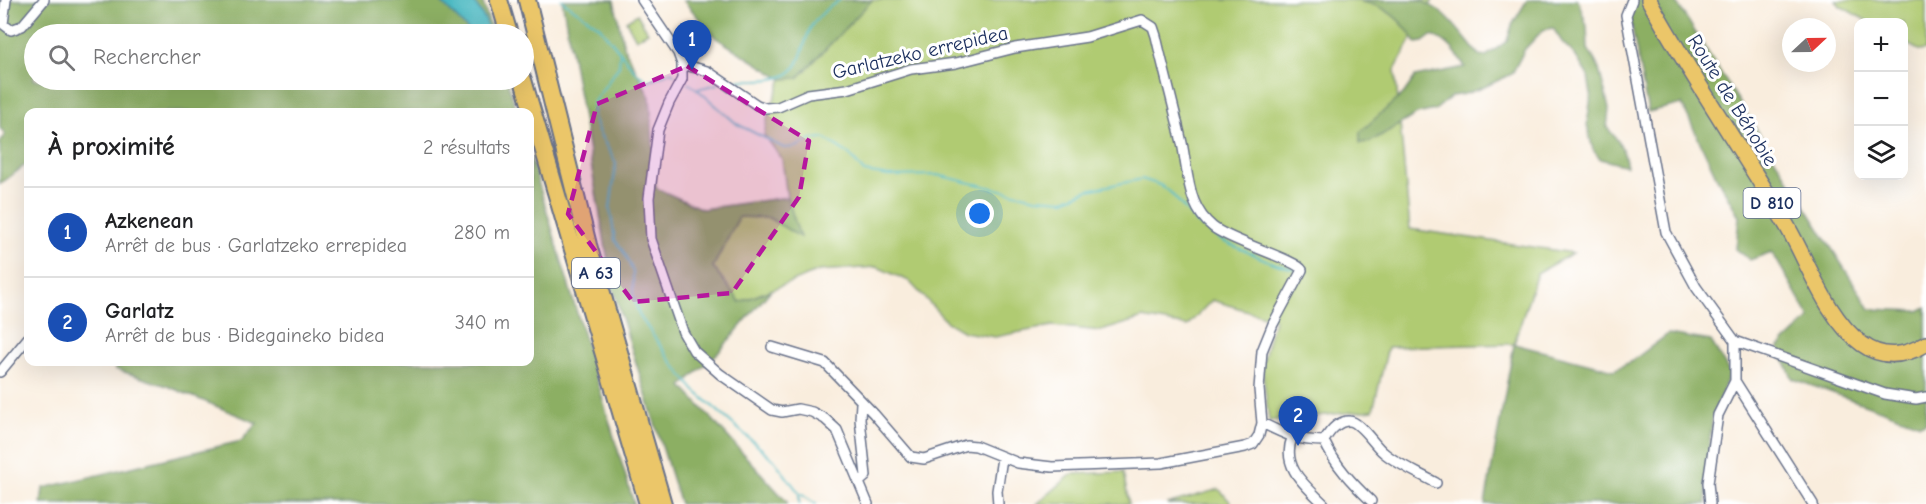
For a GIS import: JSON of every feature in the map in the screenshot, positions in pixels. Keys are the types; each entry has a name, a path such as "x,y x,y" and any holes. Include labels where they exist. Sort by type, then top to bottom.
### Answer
{"highway":[{"path":"499,0 506,24"},
{"name":"A 63","path":"527,0 533,24"},
{"name":"A 63","path":"534,28 588,245 663,504"},
{"name":"A 63","path":"526,90 531,108"},
{"name":"A 63","path":"534,117 648,504"}],"main road":[{"name":"Route de Béhobie","path":"1649,0 1692,76 1787,226 1839,321 1852,336 1881,354 1896,355 1911,352 1926,344"}],"street":[{"path":"6,0 3,24 11,30 22,26 44,0"},
{"path":"642,0 678,53 682,64 682,79 658,130 649,198 651,239 683,332 694,351 720,374 772,410 782,412 798,409 812,412 825,419 837,430 868,504"},
{"path":"1632,0 1626,15 1666,232 1696,287 1735,341 1885,394 1916,399 1926,398"},
{"name":"Garlatzeko errepidea","path":"682,64 707,71 757,105 766,108 778,107 808,94 847,89 911,69 956,63 1015,48 1087,38 1142,20 1148,23 1153,27 1156,36 1191,190 1199,212 1215,228 1230,237 1302,267 1302,273 1273,324 1262,351 1258,389 1262,423"},
{"path":"1710,504 1708,483 1718,416 1735,381 1735,341"},
{"path":"0,372 24,343"},
{"path":"772,347 825,363 911,457 924,459 966,446 976,446 1002,458 1034,466 1161,463 1245,447 1252,444 1262,423 1292,438 1324,441"},
{"path":"1735,381 1813,504"},
{"path":"859,482 866,476 860,419 861,403"},
{"path":"1324,441 1330,430 1340,424 1348,421 1356,423 1383,452 1436,483"},
{"path":"1292,438 1288,449 1290,462 1299,479 1324,504"},
{"path":"1324,441 1347,478 1371,501"},
{"path":"998,504 997,491 1002,458"}],"highlighted area":[{"path":"687,66 809,141 799,197 732,293 633,302 568,214 597,104"}],"green space":[{"path":"0,0 482,0 490,24 24,24 24,90 510,90 516,108 24,108 24,166 0,184 0,143 5,134 0,128"},
{"path":"562,0 614,0 624,47 650,97 656,188 702,209 787,197 800,237 769,218 739,217 713,267 740,302 771,290 719,352 682,386 787,504 680,504 613,289"},
{"path":"683,0 872,0 798,78 782,79 716,38"},
{"path":"872,0 1433,0 1395,70 1410,229 1573,253 1537,273 1514,344 1388,347 1373,410 1269,421 1262,366 1274,319 1212,300 1187,326 1143,318 1101,331 1052,326 995,337 964,332 947,322 909,281 877,267 819,271 740,302 713,267 739,217 769,218 799,236 787,197 782,159 764,135 768,115 782,79 798,78"},
{"path":"1360,0 1416,0 1426,3 1452,22 1479,55 1486,56 1507,41 1512,25 1527,0 1578,0 1587,26 1588,49 1598,66 1609,109 1607,128 1620,145 1627,166 1600,159 1593,150 1587,125 1591,95 1588,76 1575,55 1562,42 1553,28 1543,30 1525,49 1512,74 1482,88 1452,96 1435,110 1417,114 1370,142 1360,143 1360,132 1404,93 1415,77 1465,67 1455,52 1442,40 1431,36 1423,42 1416,43 1393,15"},
{"path":"1635,0 1675,0 1870,309 1919,311 1926,307 1926,422 1920,424 1793,379 1778,348 1810,318 1772,252 1750,260 1736,249 1739,216 1717,178 1682,104 1648,112 1630,17"},
{"path":"1836,0 1926,0 1926,50 1920,51 1908,44 1908,18 1862,18 1840,6"},
{"path":"637,14 648,32 636,39 626,21"},
{"path":"534,168 634,504 41,504 43,488 241,441 257,423 167,386 115,369 116,366 534,366"},
{"path":"1668,334 1711,341 1730,373 1713,415 1705,481 1707,504 1485,504 1514,344 1614,370 1632,361"},
{"path":"1123,472 1129,504 1037,504 1072,474"},
{"path":"1219,489 1232,504 1167,504"}],"water":[{"path":"439,0 473,0 486,24 462,24"}],"waterway":[{"path":"561,0 599,26 636,72 647,81 671,72 675,75"},
{"path":"734,81 774,79 792,71 799,60 812,25 840,0"},
{"path":"620,51 619,66 593,103 593,117 616,163 610,209 615,240 625,254 633,272 633,295 639,315 694,390 774,460 799,493 799,504"},
{"path":"688,83 697,89 718,84"},
{"path":"697,89 737,124 784,148 796,147 812,139 824,138 849,154 864,172 889,176 937,175 1036,198 1064,200 1088,190 1142,179 1160,185 1170,192 1197,223 1222,241 1273,263 1294,269"},
{"path":"799,493 816,504"}],"place":[{"name":"Azkenean","path":"692,70"},
{"name":"Garlatz","path":"1298,446"}]}
